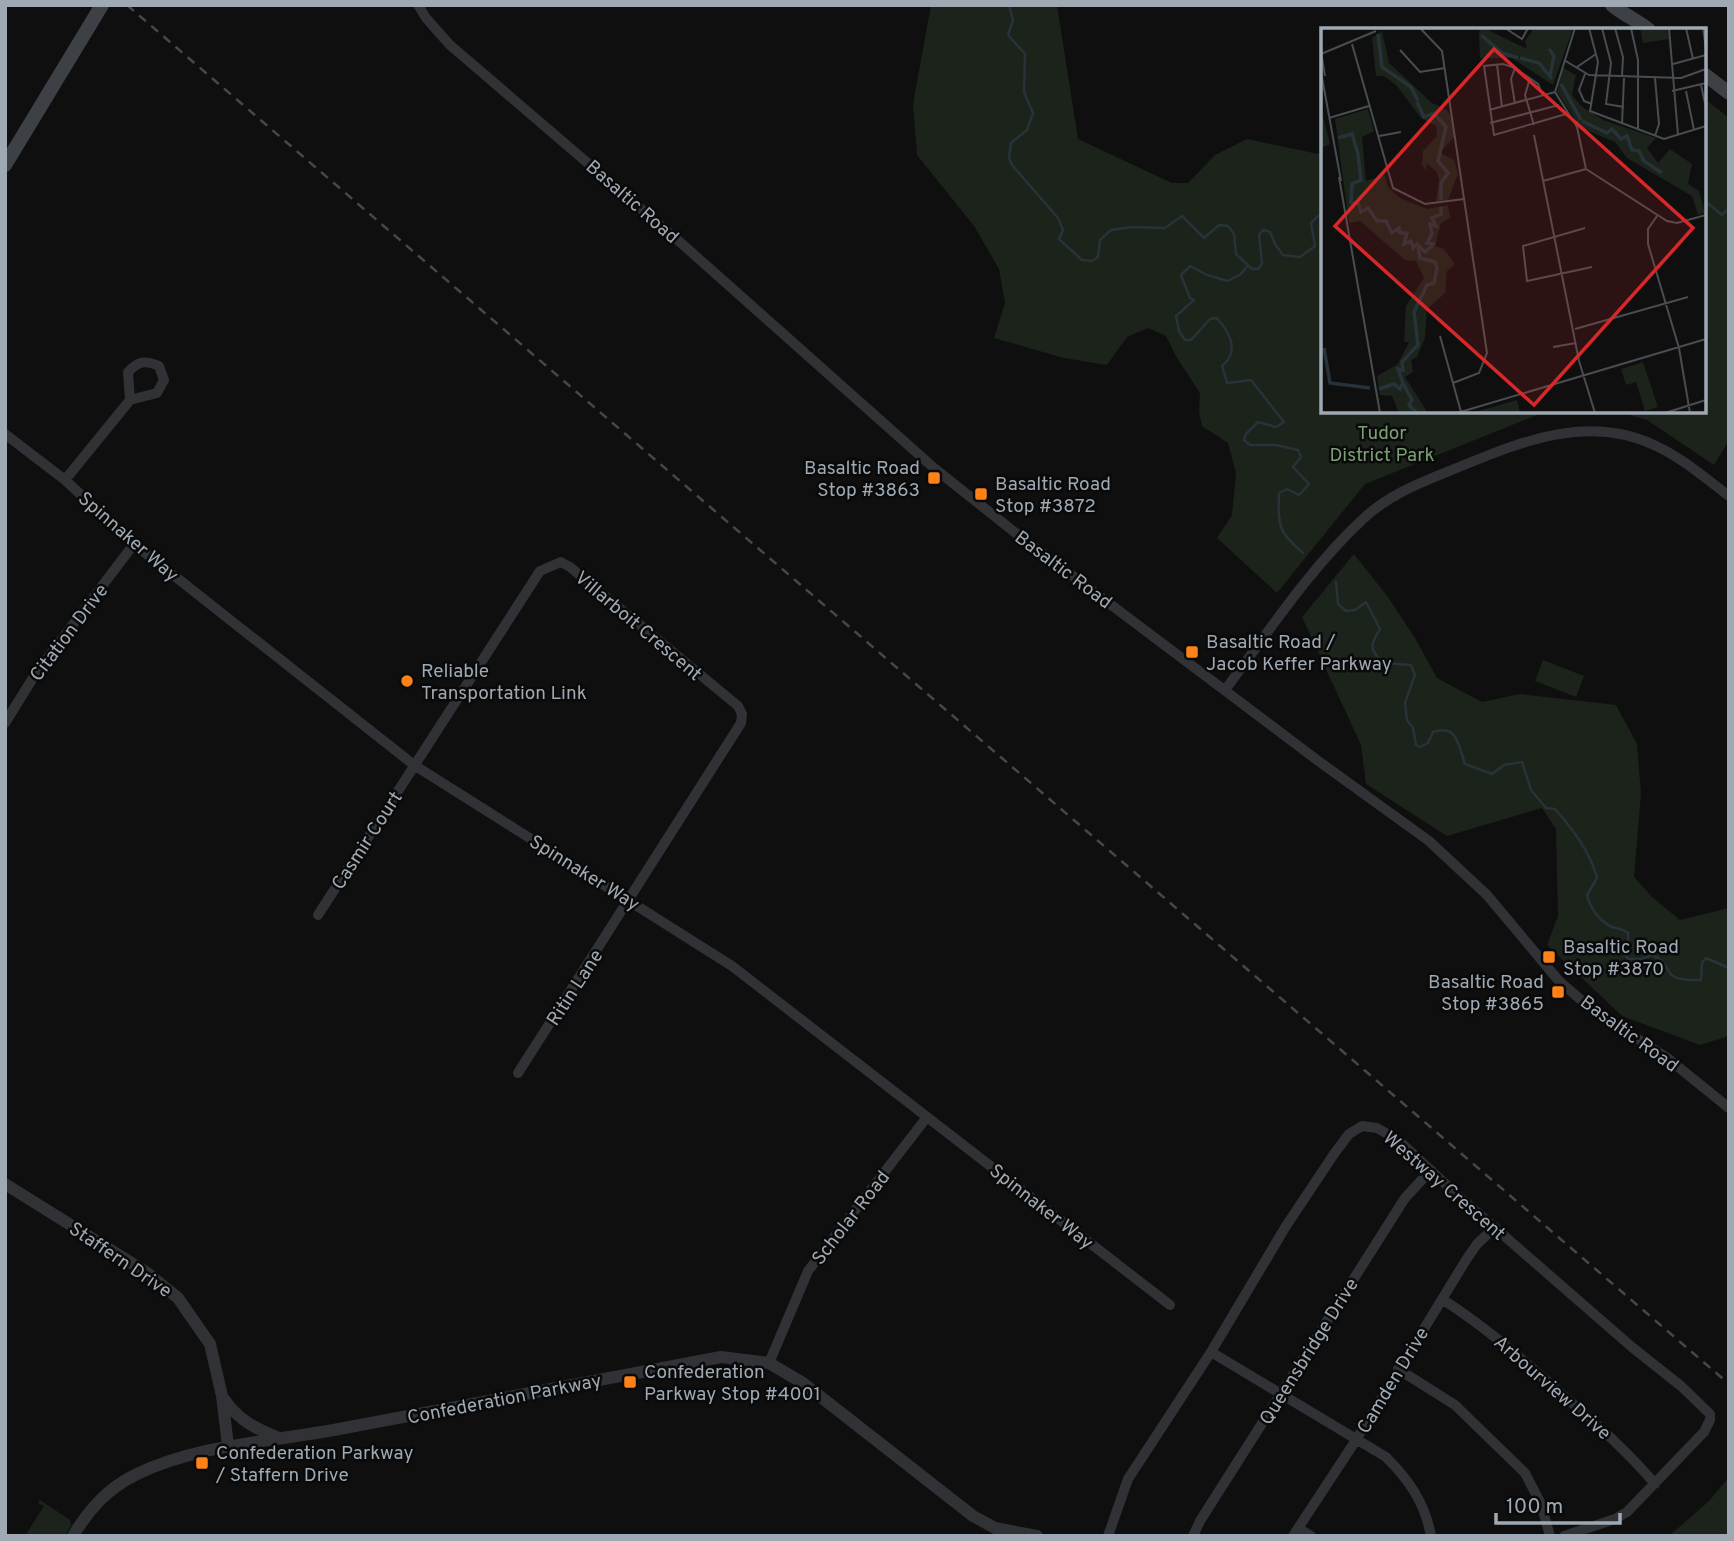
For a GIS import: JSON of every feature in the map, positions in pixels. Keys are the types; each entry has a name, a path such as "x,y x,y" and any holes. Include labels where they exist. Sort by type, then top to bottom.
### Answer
{"main road":[{"path":"5,165 102,5"},
{"path":"1612,5 1624,15 1634,12 1647,28"},
{"path":"1706,76 1729,93"}],"street":[{"name":"Basaltic Road","path":"418,5 426,19 450,45 701,260 904,442 1017,534 1437,848 1487,895 1559,981 1595,1012 1666,1057 1729,1108"},
{"path":"65,480 130,400 157,393 164,380 159,366 148,361 136,363 128,372 130,400"},
{"path":"1225,690 1318,568 1376,508 1407,489 1508,447 1550,434 1572,431 1620,435 1653,444 1686,464 1729,496"},
{"name":"Spinnaker Way","path":"5,434 65,480 134,544 414,765 732,965 1170,1305"},
{"name":"Citation Drive","path":"5,723 36,673 134,544"},
{"name":"Villarboit Crescent","path":"414,765 540,570 561,562 570,567 738,706 742,714 736,732 631,900"},
{"name":"Casmir Court","path":"318,915 414,765"},
{"name":"Ritin Lane","path":"518,1073 631,900"},
{"name":"Scholar Road","path":"769,1363 808,1271 927,1117"},
{"name":"Westway Crescent","path":"1108,1536 1128,1479 1211,1352 1286,1226 1349,1133 1362,1126 1377,1128 1398,1140 1710,1414 1704,1432 1627,1512 1615,1519 1564,1536"},
{"name":"Queensbridge Drive","path":"1193,1536 1405,1198 1431,1170"},
{"name":"Staffern Drive","path":"5,1184 146,1272 178,1298 210,1344 222,1396 228,1446"},
{"name":"Camden Drive","path":"1296,1532 1477,1244 1495,1227"},
{"name":"Arbourview Drive","path":"1442,1299 1474,1319 1512,1349 1602,1428 1655,1484"},
{"path":"1211,1352 1385,1457 1406,1477 1421,1502 1431,1536"},
{"name":"Confederation Parkway","path":"73,1536 97,1501 134,1475 176,1458 228,1446 334,1430 721,1357 769,1363 803,1383 973,1516 995,1528 1037,1536"},
{"path":"1398,1369 1455,1405 1525,1473 1542,1504 1550,1536"},
{"name":"Staffern Drive","path":"222,1396 233,1412 256,1429 280,1438"},
{"path":"1296,1532 1311,1536"}],"green space":[{"name":"Tudor District Park","path":"931,5 1057,5 1078,139 1172,183 1188,183 1215,155 1247,139 1321,155 1321,413 1542,413 1365,484 1277,593 1217,538 1232,515 1236,473 1228,443 1202,426 1199,412 1200,393 1166,336 1148,328 1127,337 1107,365 1064,358 994,338 1005,303 999,269 974,226 917,155 913,104"},
{"path":"1706,100 1729,118 1729,440 1714,465 1647,420 1623,413 1706,413"},
{"path":"1354,554 1388,597 1437,678 1482,702 1520,694 1616,705 1637,744 1641,794 1634,877 1652,897 1680,920 1729,908 1729,1036 1700,1045 1622,1016 1547,945 1558,916 1556,829 1542,808 1447,836 1366,784 1361,745 1302,617"},
{"path":"1543,660 1584,676 1576,697 1535,681"},
{"path":"1729,1477 1729,1536 1669,1536 1709,1501"},
{"path":"40,1500 70,1520 71,1525 65,1536 25,1536 44,1506 38,1503"}],"waterway":[{"path":"1009,5 1013,20 1008,35 1025,54 1024,92 1033,113 1027,130 1011,143 1009,158 1012,165 1058,218 1063,230 1059,239 1082,260 1092,261 1098,257 1100,240 1111,230 1132,227 1165,228 1182,216 1204,238 1219,225 1228,226 1234,234 1236,254 1252,269 1258,269 1262,263 1259,235 1263,230 1270,232 1283,255 1300,257 1315,246 1311,223 1321,215"},
{"path":"1706,202 1722,215 1729,208"},
{"path":"1248,265 1241,274 1228,281 1207,275 1190,266 1181,275 1190,298 1194,300 1176,316 1179,331 1185,340 1191,340 1210,319 1217,318 1226,330 1232,348 1222,366 1227,383 1251,380 1284,422 1276,427 1258,422 1246,434 1244,440 1250,445 1276,445 1298,450 1301,457 1293,467 1309,484 1299,495 1287,489 1279,493 1279,513 1281,528 1303,553"},
{"path":"1336,582 1338,604 1346,611 1355,610 1366,602 1380,629 1372,647 1382,663 1411,665 1415,675 1405,703 1407,720 1413,728 1416,745 1420,747 1428,743 1433,732 1448,731 1456,738 1465,764 1492,774 1504,765 1522,762 1531,790 1546,808 1555,809 1586,851 1597,878 1587,895 1588,900 1603,921 1628,933 1628,945 1623,952 1628,959 1641,959 1652,955 1660,959 1672,975 1687,980 1701,980 1702,963 1706,958 1729,968"}],"railway":[{"path":"127,5 1729,1384"}],"place":[{"name":"Basaltic Road Stop #3863","path":"934,478"},
{"name":"Basaltic Road Stop #3872","path":"981,494"},
{"name":"Basaltic Road / Jacob Keffer Parkway","path":"1192,652"},
{"name":"Reliable Transportation Link","path":"407,681"},
{"name":"Basaltic Road Stop #3870","path":"1549,957"},
{"name":"Basaltic Road Stop #3865","path":"1558,992"},
{"name":"Confederation Parkway Stop #4001","path":"630,1382"},
{"name":"Confederation Parkway / Staffern Drive","path":"202,1463"}]}
